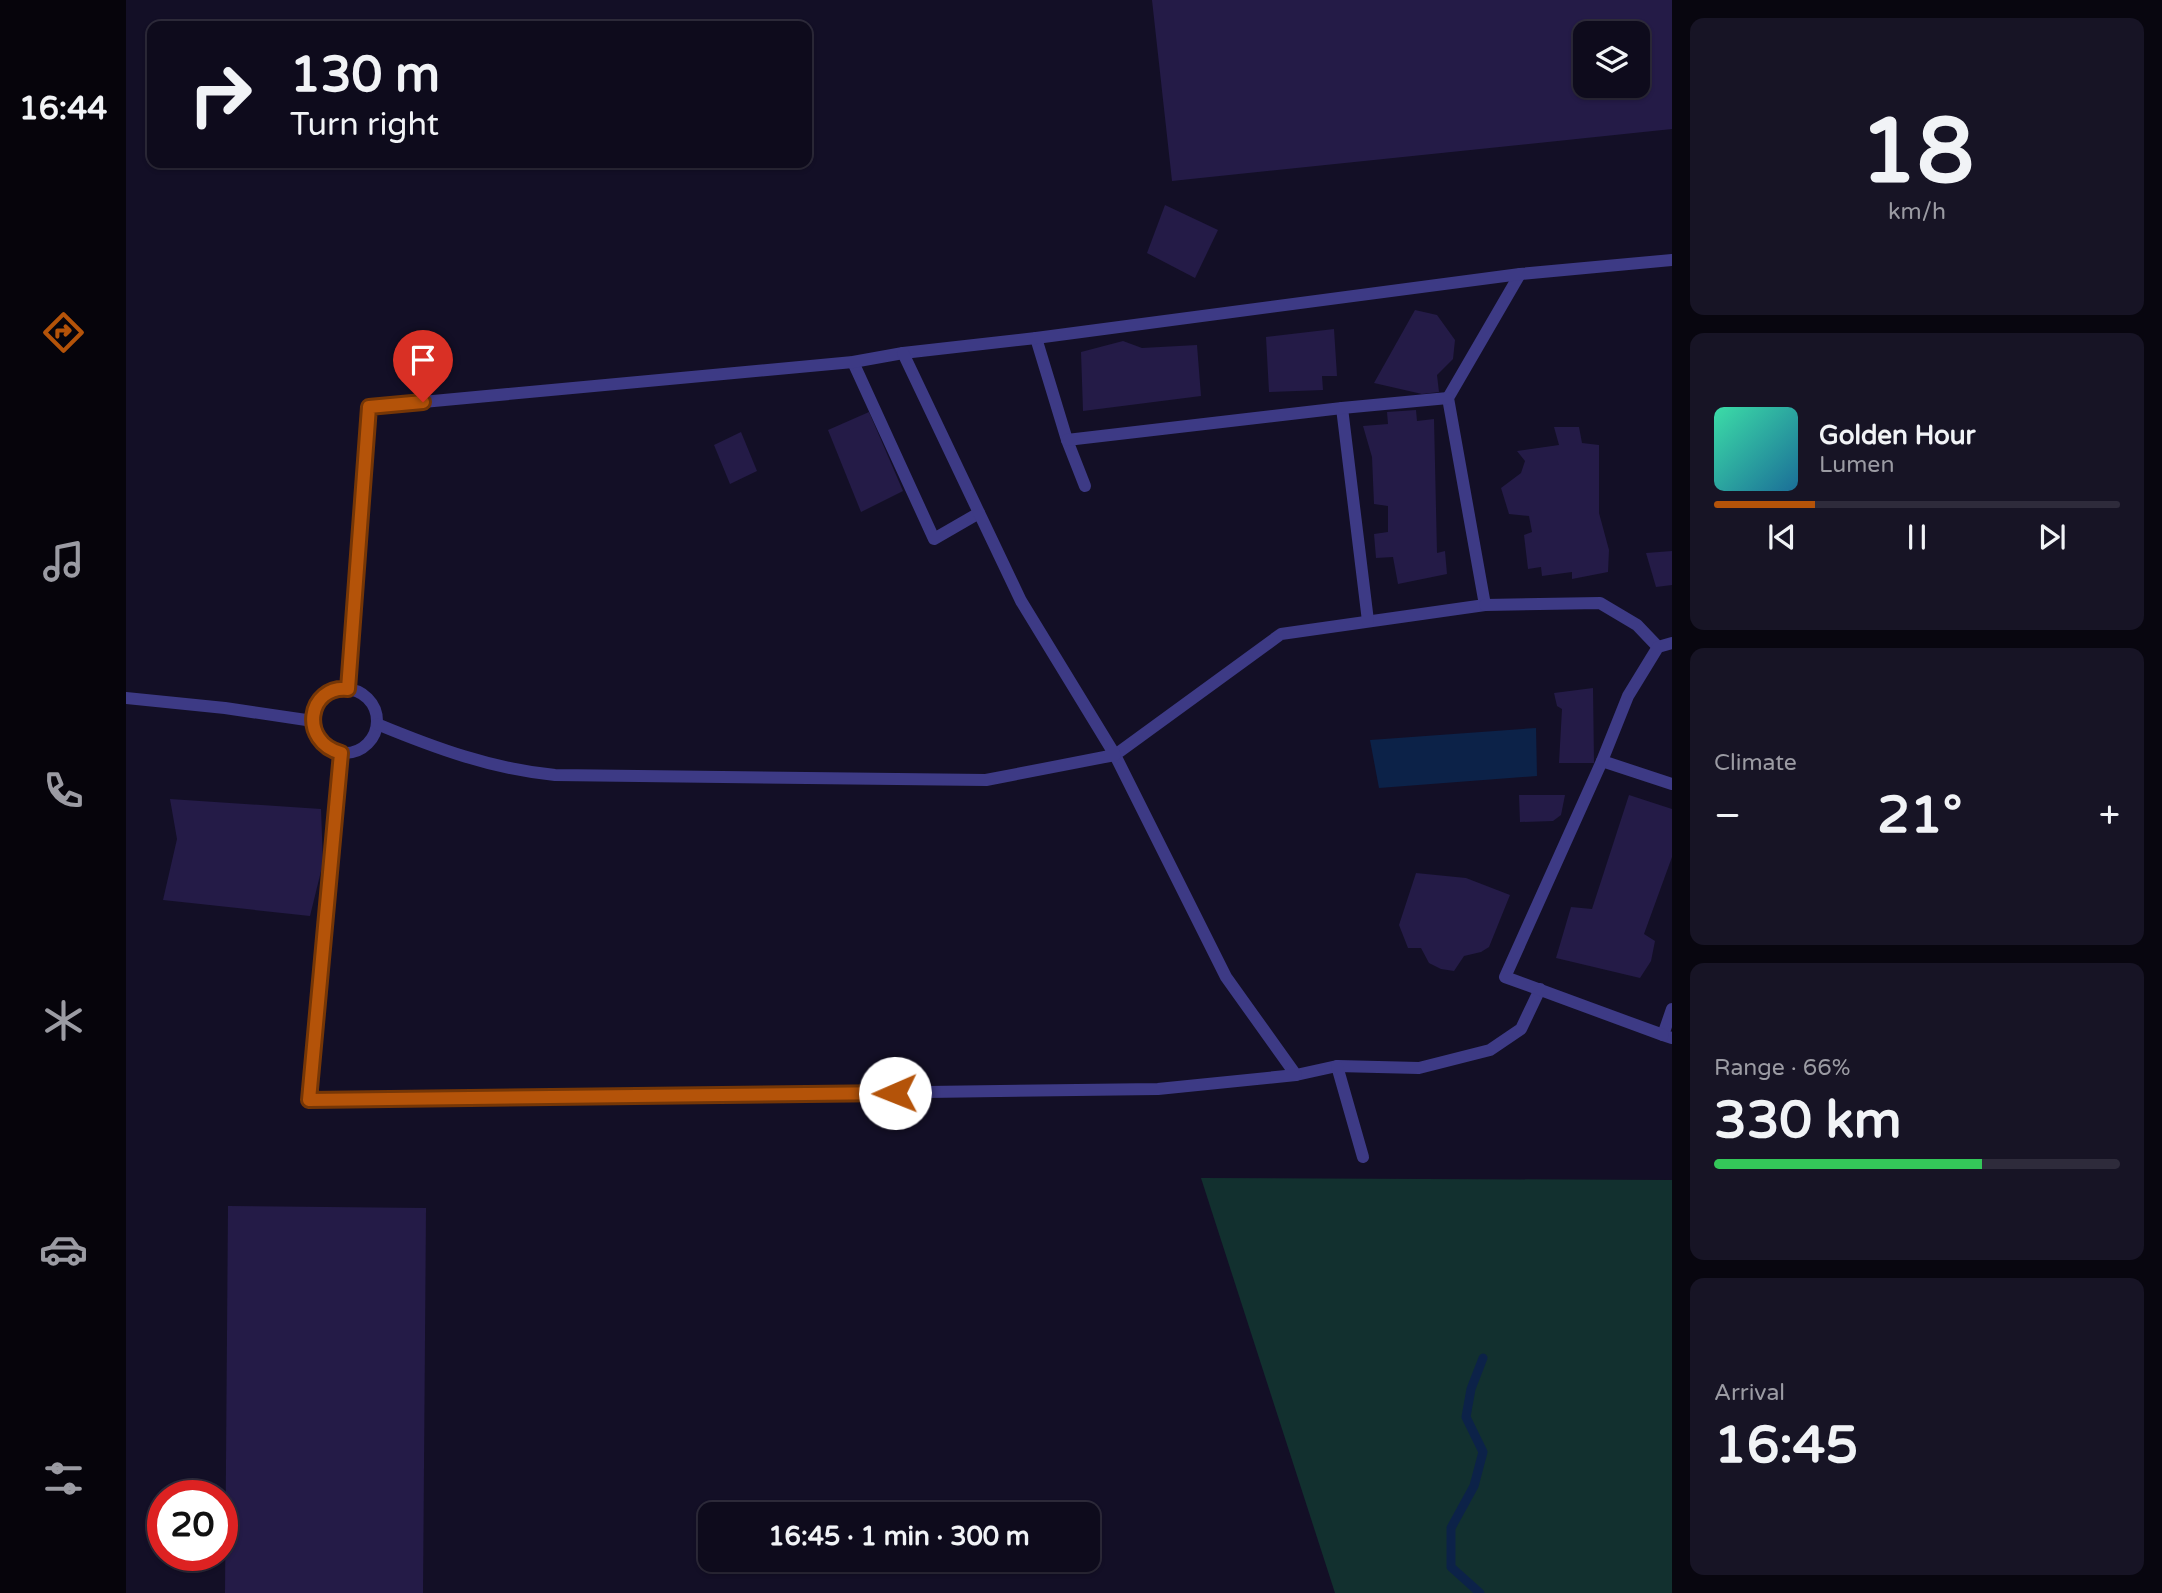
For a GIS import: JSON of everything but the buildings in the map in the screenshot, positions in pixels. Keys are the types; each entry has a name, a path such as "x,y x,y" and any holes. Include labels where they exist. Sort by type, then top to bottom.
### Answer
{"lane":[{"path":"348,689 369,407 853,362 903,352 1036,338 1520,274 1672,260"},
{"path":"1485,605 1448,398 1520,274"},
{"path":"1036,338 1084,486"},
{"path":"903,352 1021,601 1115,755 1226,977 1297,1075"},
{"path":"853,362 934,539 979,513"},
{"path":"1067,440 1448,398"},
{"path":"1342,408 1368,621"},
{"path":"377,724 447,751 522,772 555,775 986,780 1115,755 1281,634 1485,605 1600,603 1637,625 1658,647"},
{"path":"1672,643 1658,647 1628,696 1602,761 1505,977 1667,1036 1672,1009"},
{"path":"348,689 364,695 372,703 377,724 369,743 351,753 341,753 323,744 317,737 313,721 316,706 322,698 332,691 348,689"},
{"path":"126,698 225,708 313,721"},
{"path":"341,753 309,1100 1158,1089 1297,1075 1337,1066 1419,1068 1490,1050 1521,1029 1540,989"},
{"path":"1602,761 1672,784"},
{"path":"1337,1066 1363,1157"}],"green space":[{"path":"1201,1178 1672,1180 1672,1593 1335,1593"}],"water":[{"path":"1536,728 1537,776 1379,788 1370,740"}],"waterway":[{"path":"1480,1593 1451,1567 1451,1528 1474,1486 1483,1452 1466,1417 1471,1389 1483,1358"}],"route":[{"path":"423,402 369,407 348,689 332,691 322,698 313,717 317,737 331,750 341,753 309,1100 895,1093"}]}
